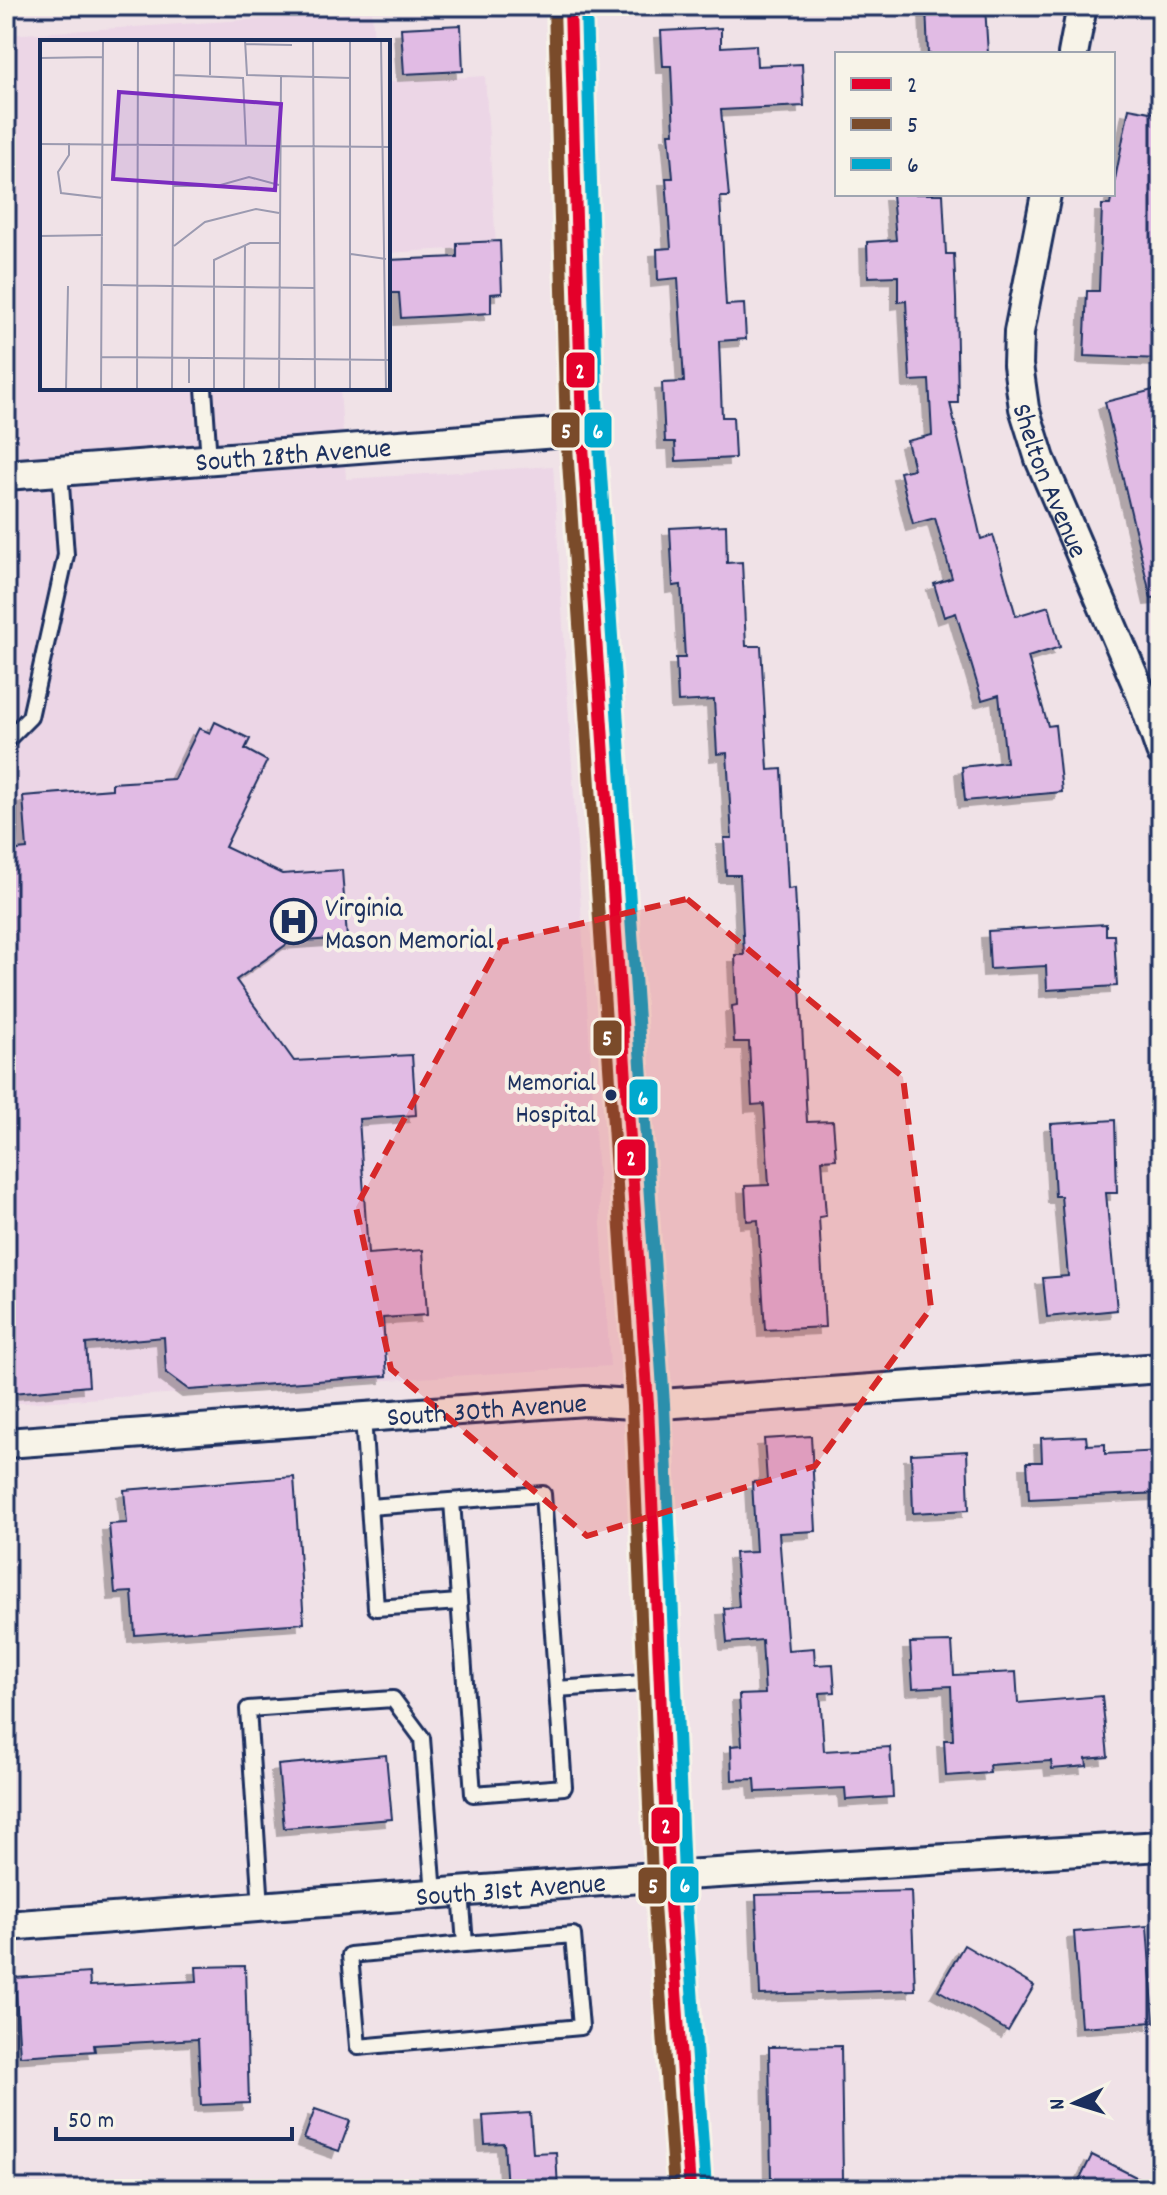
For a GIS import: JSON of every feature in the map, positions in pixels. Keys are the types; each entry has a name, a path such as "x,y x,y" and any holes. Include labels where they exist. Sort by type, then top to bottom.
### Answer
{"main road":[{"path":"570,6 582,431 648,1405 668,1876 690,2189"}],"street":[{"path":"1073,52 1082,6"},
{"name":"Shelton Avenue","path":"1046,196 1019,332 1018,365 1024,408 1040,459 1142,696 1161,751"},
{"name":"South 28th Avenue","path":"6,475 582,431"},
{"name":"South 30th Avenue","path":"6,1443 585,1401 648,1405 1161,1368"},
{"name":"South 31st Avenue","path":"6,1926 668,1876 1161,1846"}],"lane":[{"path":"204,390 209,460"},
{"path":"6,741 30,717 66,555 60,471"},
{"path":"363,1417 376,1608 459,1602"},
{"path":"369,1507 543,1494 564,1787 473,1794 452,1501"},
{"path":"557,1689 660,1682"},
{"path":"261,1907 248,1709 393,1699 422,1738 448,1893 465,1944"},
{"path":"573,1935 581,2027 358,2047 350,1955 465,1944 573,1935"}],"highlighted area":[{"path":"687,899 903,1077 931,1308 815,1466 587,1536 391,1369 356,1207 501,942"}],"shaded area":[{"name":"Virginia Mason Memorial","path":"372,12 374,40 40,40 40,390 340,390 346,479 553,466 610,1366 6,1404 6,35"},
{"path":"485,76 496,246 390,253 390,82"}],"building":[{"path":"926,6 985,6 988,52 928,52"},
{"path":"461,25 463,71 404,74 401,28"},
{"path":"721,28 721,47 756,45 757,66 802,64 804,106 721,110 729,197 720,197 726,305 744,304 746,339 719,341 722,417 733,417 735,458 676,461 675,442 665,442 662,383 684,382 678,278 658,280 657,249 671,248 666,178 673,178 669,133 674,133 671,66 663,66 661,31"},
{"path":"1129,108 1161,114 1161,359 1084,356 1087,291 1099,291 1102,205 1110,205 1112,196 1115,196 1115,179"},
{"path":"892,196 943,196 946,254 954,254 956,299 958,403 950,403 981,539 993,535 1016,616 1049,606 1060,647 1028,657 1048,726 1055,725 1062,792 965,801 962,767 1006,762 999,695 982,700 956,613 944,617 934,584 952,578 935,518 913,524 900,472 914,469 907,441 932,435 929,380 910,381 906,301 898,302 898,276 868,277 867,242 896,240"},
{"path":"500,241 502,293 491,294 491,313 401,318 399,293 390,293 390,260 457,257 457,243"},
{"path":"1161,388 1161,597 1151,598 1105,402"},
{"path":"726,525 727,563 742,562 746,646 761,646 768,770 782,769 788,889 795,888 807,1122 833,1121 836,1159 822,1160 826,1216 819,1217 825,1327 765,1330 758,1220 747,1221 745,1186 769,1185 764,1104 752,1105 749,1042 734,1042 732,1006 737,1005 735,955 744,955 740,875 726,875 724,838 732,838 727,753 717,754 714,700 678,702 676,658 685,658 681,585 673,586 670,528"},
{"path":"215,722 250,739 245,749 267,761 225,847 282,874 342,870 347,938 290,942 236,980 294,1061 412,1055 416,1115 359,1119 368,1254 423,1250 427,1315 383,1318 387,1376 189,1390 166,1373 164,1337 86,1344 89,1386 13,1393 11,1368 6,1369 6,851 27,849 23,796 112,789 112,783 174,779 199,728 210,733"},
{"path":"1106,924 1106,935 1114,935 1117,986 1047,990 1046,966 990,969 988,931"},
{"path":"1115,1120 1117,1193 1106,1193 1117,1310 1047,1317 1043,1278 1068,1276 1061,1196 1055,1196 1051,1124"},
{"path":"811,1436 816,1531 779,1533 788,1650 814,1648 815,1665 833,1664 835,1692 820,1693 824,1751 890,1747 893,1797 846,1800 845,1788 756,1792 755,1779 732,1780 731,1746 742,1745 739,1695 765,1694 762,1640 727,1643 724,1608 739,1607 735,1553 756,1552 752,1482 767,1481 764,1439"},
{"path":"1086,1436 1087,1445 1105,1444 1105,1454 1161,1451 1161,1493 1029,1499 1027,1462 1042,1462 1041,1438"},
{"path":"967,1451 969,1510 913,1513 911,1454"},
{"path":"294,1477 304,1623 135,1635 132,1592 115,1593 109,1524 127,1523 124,1490"},
{"path":"952,1642 954,1675 1016,1672 1018,1703 1102,1696 1108,1757 1086,1759 1087,1766 1052,1769 1051,1761 989,1765 990,1773 946,1776 944,1740 953,1740 951,1686 913,1688 910,1643"},
{"path":"386,1755 392,1819 284,1828 278,1765"},
{"path":"911,1891 915,1990 760,1995 756,1895"},
{"path":"1147,1926 1154,2022 1081,2027 1074,1932"},
{"path":"964,1945 1034,1986 1008,2031 938,1990"},
{"path":"245,1966 249,2103 201,2105 198,2039 94,2045 95,2051 20,2056 15,1978 89,1973 90,1986 197,1981 196,1967"},
{"path":"841,2046 843,2179 771,2181 769,2047"},
{"path":"315,2109 350,2121 339,2151 304,2139"},
{"path":"530,2113 533,2153 556,2152 558,2189 507,2189 504,2143 485,2144 483,2116"},
{"path":"1092,2155 1160,2189 1075,2189"}],"transit line":[{"name":"5","path":"554,6 566,432 632,1406 652,1877 674,2189"},
{"name":"2","path":"570,6 582,431 648,1405 668,1876 690,2189"},
{"name":"6","path":"586,6 598,430 664,1404 684,1875 706,2188"}],"place":[{"name":"Virginia Mason Memorial","path":"294,922"},
{"name":"Memorial Hospital","path":"611,1095"}]}
